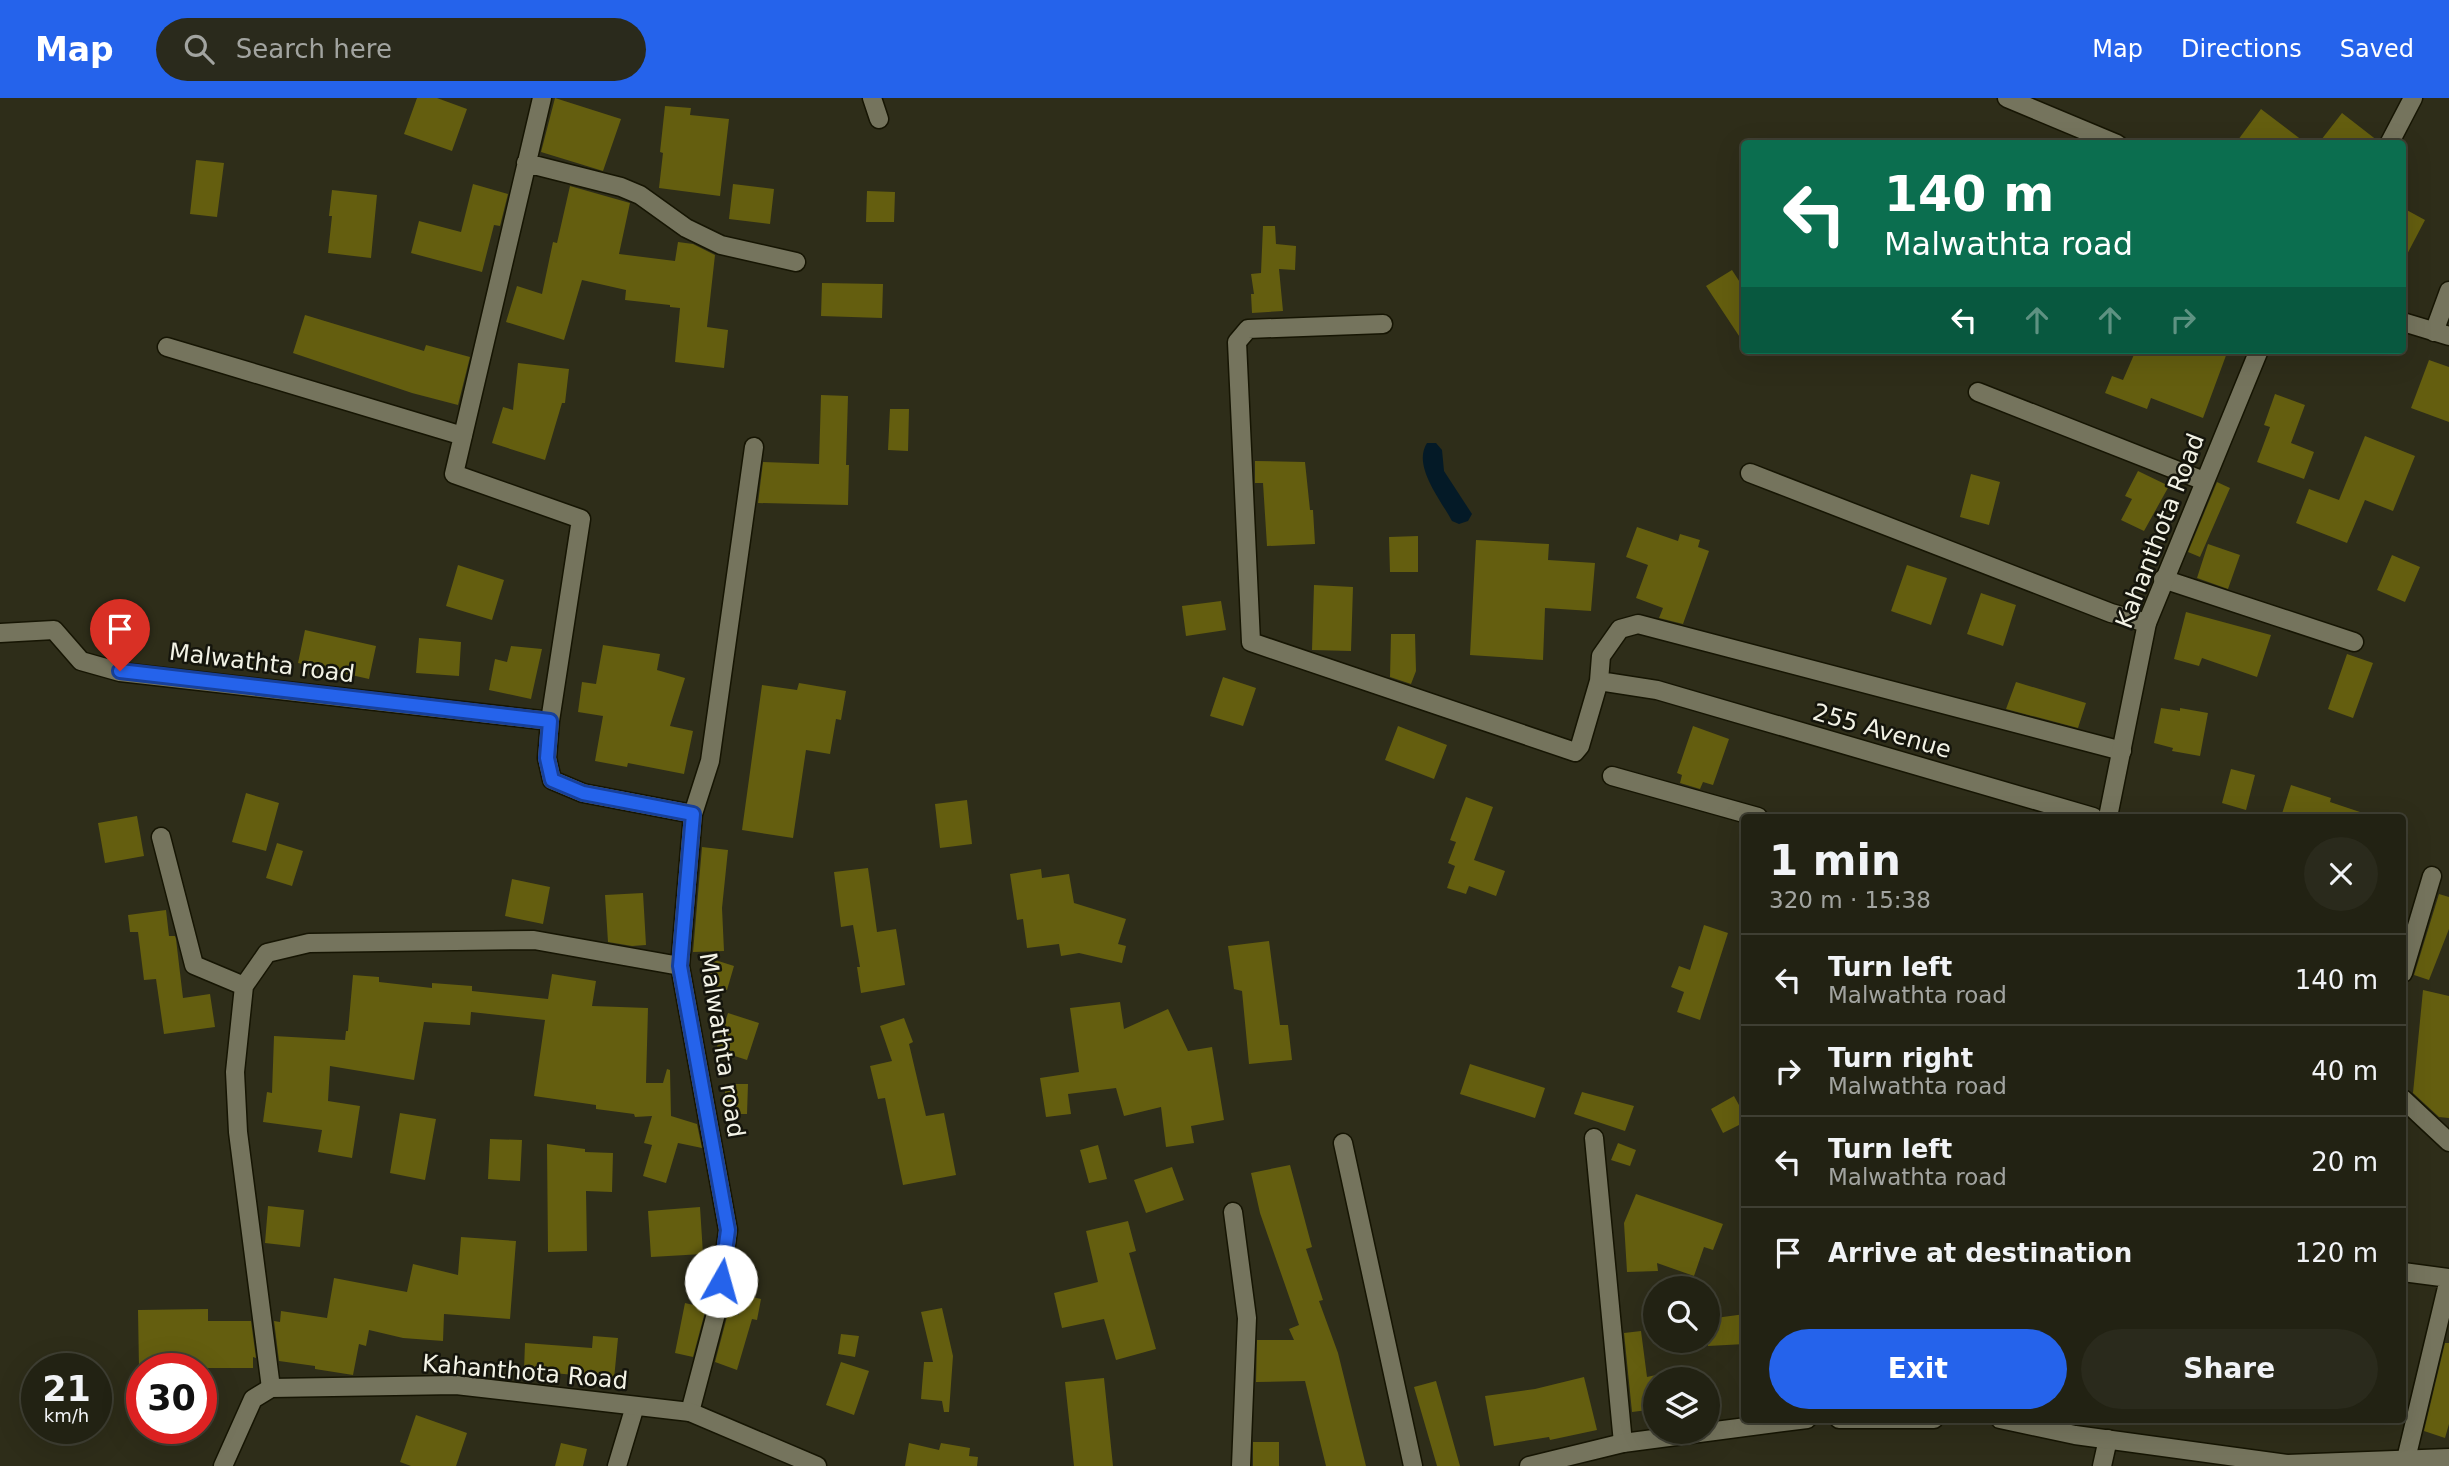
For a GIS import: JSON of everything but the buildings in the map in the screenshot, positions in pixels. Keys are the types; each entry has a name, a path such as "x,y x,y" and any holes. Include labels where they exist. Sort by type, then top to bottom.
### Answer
{"street":[{"path":"542,98 454,474 580,519 550,721 547,758 552,780 583,793 693,814"},
{"path":"872,98 879,120"},
{"path":"2007,98 2107,140"},
{"path":"2391,140 2413,98"},
{"path":"526,163 621,187 640,195 686,229 721,245 796,262"},
{"path":"2406,323 2442,334 2449,291"},
{"path":"1383,324 1248,329 1237,342 1251,642 1575,752 1580,746 1599,681 1601,656 1620,629 1638,624 2122,751"},
{"path":"167,347 463,436"},
{"name":"Kahanthota Road","path":"2109,814 2147,623 2257,354"},
{"path":"1978,392 2204,481"},
{"name":"Malwathta road","path":"690,1412 718,1306 728,1230 680,966 693,814 710,761 754,447"},
{"path":"1749,473 2111,613 2147,623"},
{"path":"2163,579 2354,642"},
{"name":"Malwathta road","path":"0,633 54,630 81,661 120,671 550,721"},
{"name":"255 Avenue","path":"1599,681 1657,690 2083,814"},
{"path":"1612,776 1747,814"},
{"path":"161,837 194,965 244,986"},
{"path":"2406,963 2432,876"},
{"path":"223,1466 253,1399 271,1388 238,1132 235,1072 244,986 267,953 309,943 534,940 680,966"},
{"path":"2406,1102 2449,1142"},
{"path":"1594,1138 1623,1443"},
{"path":"1343,1143 1413,1466"},
{"path":"1233,1212 1247,1318 1241,1466"},
{"path":"2406,1272 2449,1279 2406,1459"},
{"name":"Kahanthota Road","path":"271,1388 456,1385 690,1412 817,1466"},
{"path":"617,1466 635,1406"},
{"path":"1530,1466 1623,1443 1776,1423"},
{"path":"2019,1423 2075,1435 2287,1465 2406,1459 2426,1462 2449,1458"},
{"path":"2102,1466 2108,1439"}],"water":[{"path":"1427,443 1436,443 1442,450 1444,471 1472,514 1468,521 1459,524 1452,521 1430,483 1423,462"}],"route":[{"path":"120,671 550,721 547,758 552,780 583,793 693,814 680,966 728,1230 721,1281"}]}
